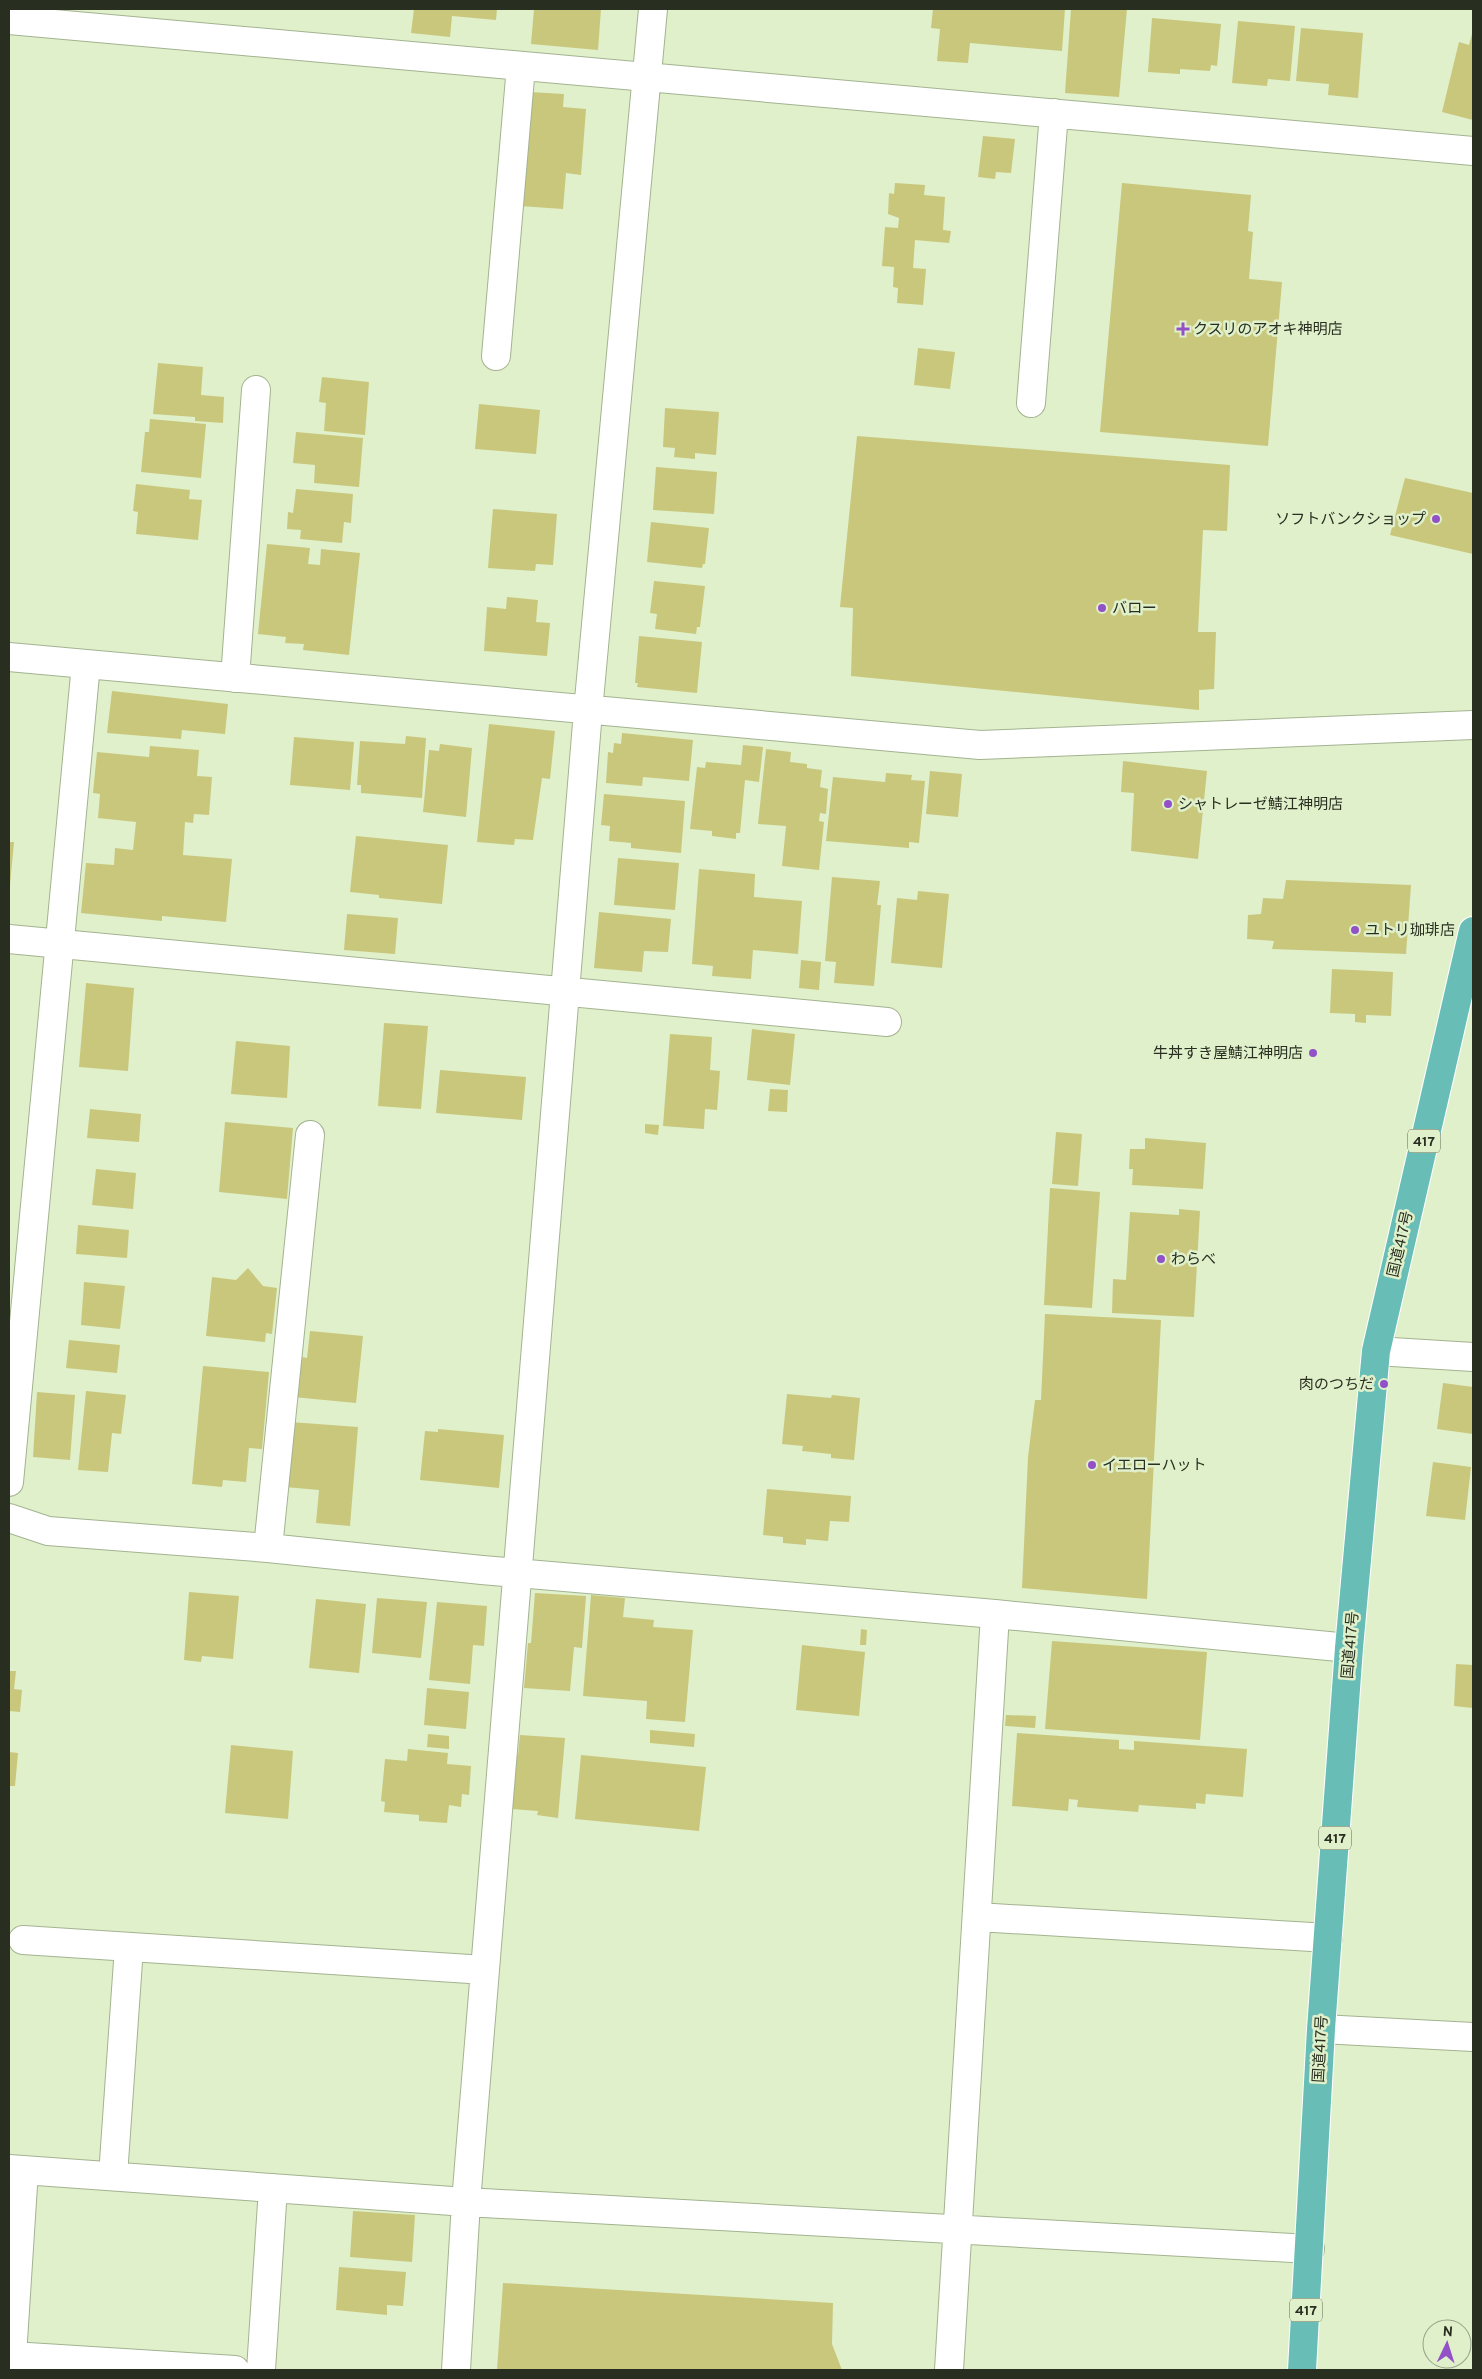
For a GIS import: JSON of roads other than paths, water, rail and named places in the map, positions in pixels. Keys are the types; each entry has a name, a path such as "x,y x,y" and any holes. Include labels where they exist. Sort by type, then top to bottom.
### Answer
{"highway":[{"name":"国道417号","path":"1302,2370 1321,2029 1349,1648 1376,1351 1473,931"}],"street":[{"path":"456,2370 466,2202 588,711 653,9"},
{"path":"9,20 1473,151"},
{"path":"496,356 521,66"},
{"path":"1031,403 1054,113"},
{"path":"235,678 256,390"},
{"path":"9,657 588,711 980,745 1473,725"},
{"path":"9,1482 86,664"},
{"path":"9,939 887,1022"},
{"path":"268,1548 310,1135"},
{"path":"1376,1351 1473,1356"},
{"path":"9,1518 48,1531 268,1548 518,1573 995,1614 1349,1648"},
{"path":"949,2370 995,1614"},
{"path":"977,1918 1328,1938"},
{"path":"23,1940 485,1970"},
{"path":"113,2176 130,1947"},
{"path":"1321,2029 1473,2037"},
{"path":"235,2370 12,2356 16,2169 466,2202 957,2231 1310,2249"},
{"path":"261,2370 273,2188"}],"place":[{"name":"クスリのアオキ神明店","path":"1183,329"},
{"name":"ソフトバンクショップ","path":"1436,519"},
{"name":"バロー","path":"1102,608"},
{"name":"シャトレーゼ鯖江神明店","path":"1168,804"},
{"name":"ユトリ珈琲店","path":"1355,930"},
{"name":"牛丼すき屋鯖江神明店","path":"1313,1053"},
{"name":"わらべ","path":"1161,1259"},
{"name":"肉のつちだ","path":"1384,1384"},
{"name":"イエローハット","path":"1092,1465"}]}
